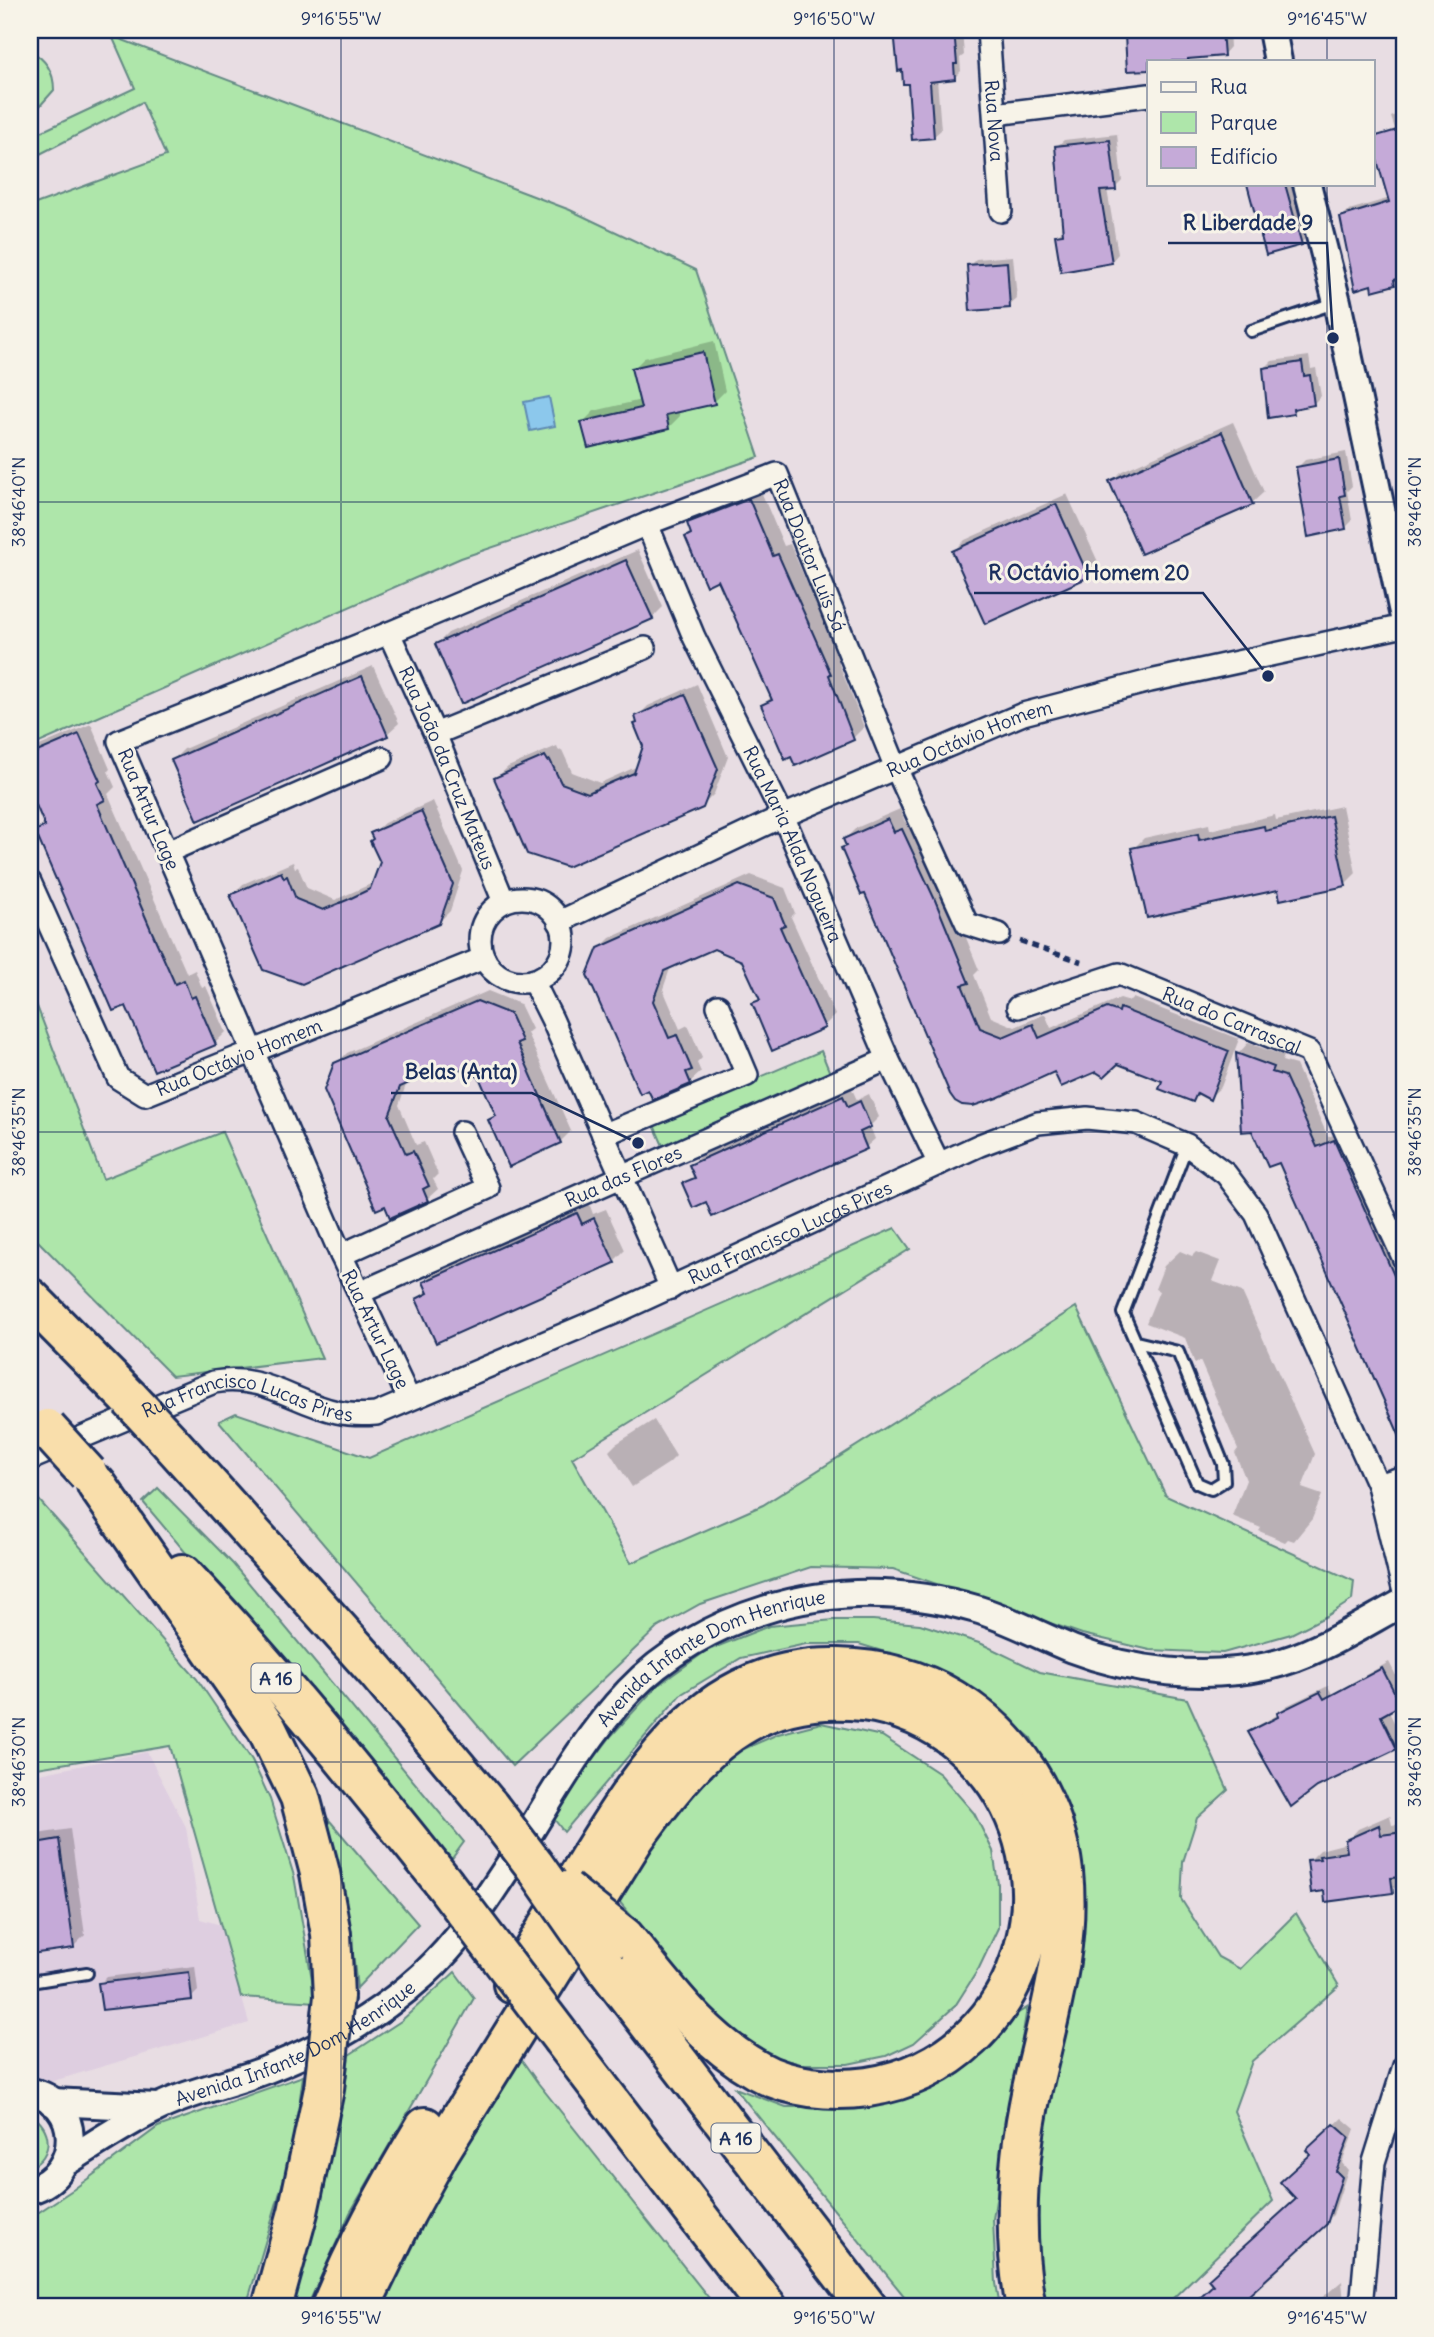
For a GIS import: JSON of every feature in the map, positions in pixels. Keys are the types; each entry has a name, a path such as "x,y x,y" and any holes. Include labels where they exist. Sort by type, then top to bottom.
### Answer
{"highway":[{"name":"A 16","path":"30,1297 171,1443 376,1671 489,1806 534,1865 615,1952 867,2307"},
{"name":"A 16","path":"35,1434 92,1480 234,1628 309,1716 443,1882 768,2307"},
{"path":"92,1480 267,1729 300,1797 320,1873 331,1934 334,1996 324,2088 298,2212 272,2307"},
{"path":"331,2307 391,2183 597,1845 654,1760 699,1715 726,1697 753,1683 790,1672 823,1668 860,1669 896,1675 934,1688 963,1705 988,1724 1011,1749 1031,1777 1047,1809 1056,1837 1063,1882 1063,1940 1025,2127 1018,2188 1020,2280 1026,2307"},
{"path":"360,2307 405,2213 439,2153 636,1836 666,1794 695,1761 727,1734 760,1714 799,1702 838,1699 875,1702 915,1715 947,1732 977,1758 998,1783 1012,1807 1030,1865 1029,1932 1020,1965 1006,1996 978,2030 945,2058 918,2074 887,2084 848,2090 816,2087 760,2072 709,2037 615,1952"}],"street":[{"name":"Rua Nova","path":"988,30 1001,211"},
{"path":"1272,30 1278,60"},
{"path":"995,114 1147,95"},
{"path":"1308,186 1337,302 1404,617"},
{"name":"Rua Doutor Luís Sá","path":"647,524 777,474 895,768"},
{"name":"Rua Artur Lage","path":"409,1399 341,1255 119,741 389,633 647,524"},
{"name":"Rua Maria Alda Nogueira","path":"647,524 694,636 783,816 888,1059 939,1164"},
{"name":"Rua Octávio Homem","path":"559,922 783,816 1023,714 1150,681 1404,626"},
{"name":"Rua João da Cruz Mateus","path":"389,633 435,734 504,902"},
{"path":"435,734 645,648"},
{"path":"167,852 382,758"},
{"path":"895,768 967,924 999,934"},
{"name":"Rua Octávio Homem","path":"30,882 118,1078 145,1095 484,958"},
{"path":"519,898 534,900 551,909 559,922 564,931 565,946 560,960 546,975 533,981 517,982 503,978 492,970 484,958 480,942 482,927 492,911 504,902 519,898"},
{"path":"1018,1007 1118,974"},
{"name":"Rua do Carrascal","path":"1118,974 1309,1052 1404,1259"},
{"path":"533,981 671,1288"},
{"path":"603,1135 747,1075 718,1006"},
{"name":"Rua das Flores","path":"359,1293 888,1059"},
{"name":"Rua Francisco Lucas Pires","path":"35,1434 215,1382 232,1380 255,1381 334,1411 357,1415 376,1414 671,1288 939,1164 1038,1123 1087,1118 1136,1123 1187,1145 1226,1174 1256,1214 1378,1485 1404,1592"},
{"path":"341,1255 488,1188 462,1132"},
{"path":"1378,1485 1404,1477"},
{"name":"Rua Francisco Lucas Pires","path":"1378,1485 1404,1508"},
{"name":"Avenida Infante Dom Henrique","path":"30,2190 43,2186 57,2176 66,2162 157,2107 267,2069 322,2045 366,2019 423,1975 450,1947 483,1905 604,1720 631,1689 664,1662 724,1625 765,1609 806,1599 893,1594 937,1599 981,1610 1076,1650 1116,1662 1160,1671 1202,1673 1270,1666 1321,1647 1404,1602"},
{"path":"1361,2307 1374,2162 1404,2066"},
{"path":"37,2093 62,2113 69,2129 70,2146 66,2162"},
{"name":"Avenida Infante Dom Henrique","path":"37,2093 157,2107"}],"lane":[{"path":"1251,331 1337,302"},
{"path":"1136,1342 1178,1352 1223,1464 1224,1481 1211,1489 1197,1483 1123,1313 1187,1145"},
{"path":"30,1982 87,1973"}],"path":[{"path":"999,934 1118,974"}],"shaded area":[{"path":"147,1752 186,1827 200,1919 221,1925 249,2023 30,2088 30,1776"}],"green space":[{"path":"112,36 570,210 696,270 759,457 461,558 30,747 30,206 166,156 142,102 30,159 30,137 135,88"},
{"path":"30,51 48,67 54,90 30,117"},
{"path":"30,988 103,1179 222,1132 322,1358 172,1376 30,1233"},
{"path":"821,1051 832,1078 664,1148 653,1123"},
{"path":"895,1228 910,1249 572,1458 631,1563 763,1505 1076,1307 1166,1496 1354,1581 1352,1600 1291,1634 1223,1653 1150,1650 1082,1634 893,1569 811,1567 700,1604 657,1628 512,1766 219,1421 236,1413 369,1458"},
{"path":"158,1488 233,1564 464,1842 448,1864 143,1502"},
{"path":"38,1499 197,1679 252,1760 270,1799 294,1876 316,2002 241,1997 170,1746 31,1769 37,1795 30,1796 30,1502"},
{"path":"834,1620 920,1624 982,1644 1040,1672 1187,1699 1228,1790 1197,1818 1183,1862 1181,1899 1218,1957 1240,1969 1296,1913 1339,1986 1252,2061 1234,2111 1273,2201 1164,2307 1036,2307 1037,2141 1047,1770 1031,1738 984,1698 911,1660 859,1644 806,1644 741,1658 680,1695 564,1832 551,1815 612,1735 657,1686 706,1651 769,1626"},
{"path":"821,1723 882,1736 940,1774 974,1813 993,1851 998,1884 998,1928 979,1968 955,2006 914,2043 886,2056 848,2064 799,2064 760,2052 723,2027 613,1894 684,1795 737,1752 778,1734"},
{"path":"312,1800 418,1924 357,1988 351,1937"},
{"path":"455,1972 474,1998 350,2213 307,2307 280,2307 341,2080 346,2080 349,2055 401,2021"},
{"path":"1027,2008 993,2219 1000,2307 913,2307 735,2088 786,2107 854,2107"},
{"path":"521,2059 716,2307 378,2307 402,2247"},
{"path":"303,2076 301,2121 246,2307 30,2307 30,2212 39,2212 74,2189 158,2127"},
{"path":"30,2115 43,2126 48,2141 43,2156 30,2167"}],"water":[{"path":"549,397 555,426 530,431 524,402"}],"building":[{"path":"894,30 954,30 957,64 954,64 955,79 930,82 934,138 912,140 908,84 903,84 902,70 898,71"},
{"path":"1142,30 1222,30 1224,56 1188,60 1147,60 1147,70 1127,71 1125,35 1142,34"},
{"path":"1404,128 1404,277 1394,280 1395,285 1372,291 1371,285 1355,290 1340,217 1389,202 1374,150 1374,137"},
{"path":"1110,140 1116,190 1100,191 1112,263 1061,272 1055,235 1063,234 1055,146"},
{"path":"1248,186 1286,186 1302,245 1266,255"},
{"path":"1007,262 1010,308 970,311 967,265"},
{"path":"703,352 715,404 666,415 669,429 588,448 581,422 641,408 631,368"},
{"path":"1302,362 1304,376 1310,375 1314,405 1293,409 1294,414 1268,418 1263,368"},
{"path":"1222,432 1253,505 1141,554 1109,481"},
{"path":"1339,459 1345,495 1340,496 1346,529 1308,537 1296,467"},
{"path":"749,499 773,556 778,554 831,674 829,675 854,740 795,766 791,757 785,760 761,705 772,700 718,580 706,586 685,537 691,534 687,523"},
{"path":"1056,504 1089,577 985,624 952,551"},
{"path":"626,560 653,619 461,704 435,644"},
{"path":"362,676 388,736 198,821 171,760"},
{"path":"685,694 718,769 703,808 567,867 527,854 494,778 545,756 550,760 561,783 588,793 634,773 643,746 634,724 637,723 635,716"},
{"path":"79,734 100,781 97,783 105,800 97,804 152,932 175,984 184,980 191,998 195,996 216,1045 154,1071 126,1006 113,1011 35,831 45,826 30,791 30,755"},
{"path":"421,811 453,884 439,924 302,984 263,970 230,895 281,872 284,878 287,876 296,899 323,910 347,900 370,889 380,862 370,841 373,839 370,833"},
{"path":"1331,816 1346,886 1280,900 1278,890 1147,918 1131,848 1198,834 1199,840 1264,826 1265,831"},
{"path":"888,819 894,832 902,829 935,900 969,983 962,985 980,1028 1003,1037 1033,1024 1039,1038 1107,1008 1119,1012 1120,1008 1229,1051 1210,1100 1197,1093 1193,1102 1159,1089 1162,1081 1118,1064 1104,1077 1096,1072 1061,1087 1054,1072 973,1106 955,1101 865,894 861,895 841,848 846,846 843,839"},
{"path":"739,885 774,898 785,925 780,927 825,1028 772,1051 752,1003 760,1000 742,961 714,949 664,971 653,1001 669,1038 677,1035 692,1070 686,1072 691,1084 653,1100 648,1090 640,1094 587,975 598,948"},
{"path":"477,1001 510,1014 522,1041 517,1043 561,1143 509,1167 488,1120 496,1116 479,1077 450,1065 400,1087 389,1116 406,1154 413,1151 429,1186 423,1189 428,1201 390,1218 385,1206 376,1210 324,1090 334,1063"},
{"path":"1236,1053 1274,1067 1272,1072 1285,1076 1317,1147 1334,1140 1404,1298 1404,1446 1279,1163 1268,1167 1252,1131 1241,1132"},
{"path":"843,1096 848,1107 860,1101 871,1127 860,1132 867,1149 712,1217 706,1202 693,1208 682,1183 695,1178 689,1165"},
{"path":"577,1213 582,1224 594,1218 615,1263 436,1343 416,1299 428,1293 423,1282"},
{"path":"1382,1668 1401,1705 1381,1716 1397,1749 1317,1787 1291,1807 1248,1732 1278,1717 1277,1713 1320,1692 1324,1699"},
{"path":"1379,1825 1381,1835 1404,1832 1404,1877 1391,1878 1393,1893 1325,1902 1324,1891 1311,1893 1307,1860 1347,1852 1345,1840"},
{"path":"59,1839 74,1948 30,1954 30,1844"},
{"path":"189,1972 192,2000 102,2010 98,1983"},
{"path":"1334,2124 1349,2137 1336,2171 1342,2177 1327,2224 1236,2307 1189,2307 1213,2285 1208,2279 1296,2199 1280,2182 1310,2155 1306,2150"}],"place":[{"name":"R Liberdade 9","path":"1333,338"},
{"name":"R Octávio Homem 20","path":"1268,676"},
{"name":"Belas (Anta)","path":"638,1143"}]}
